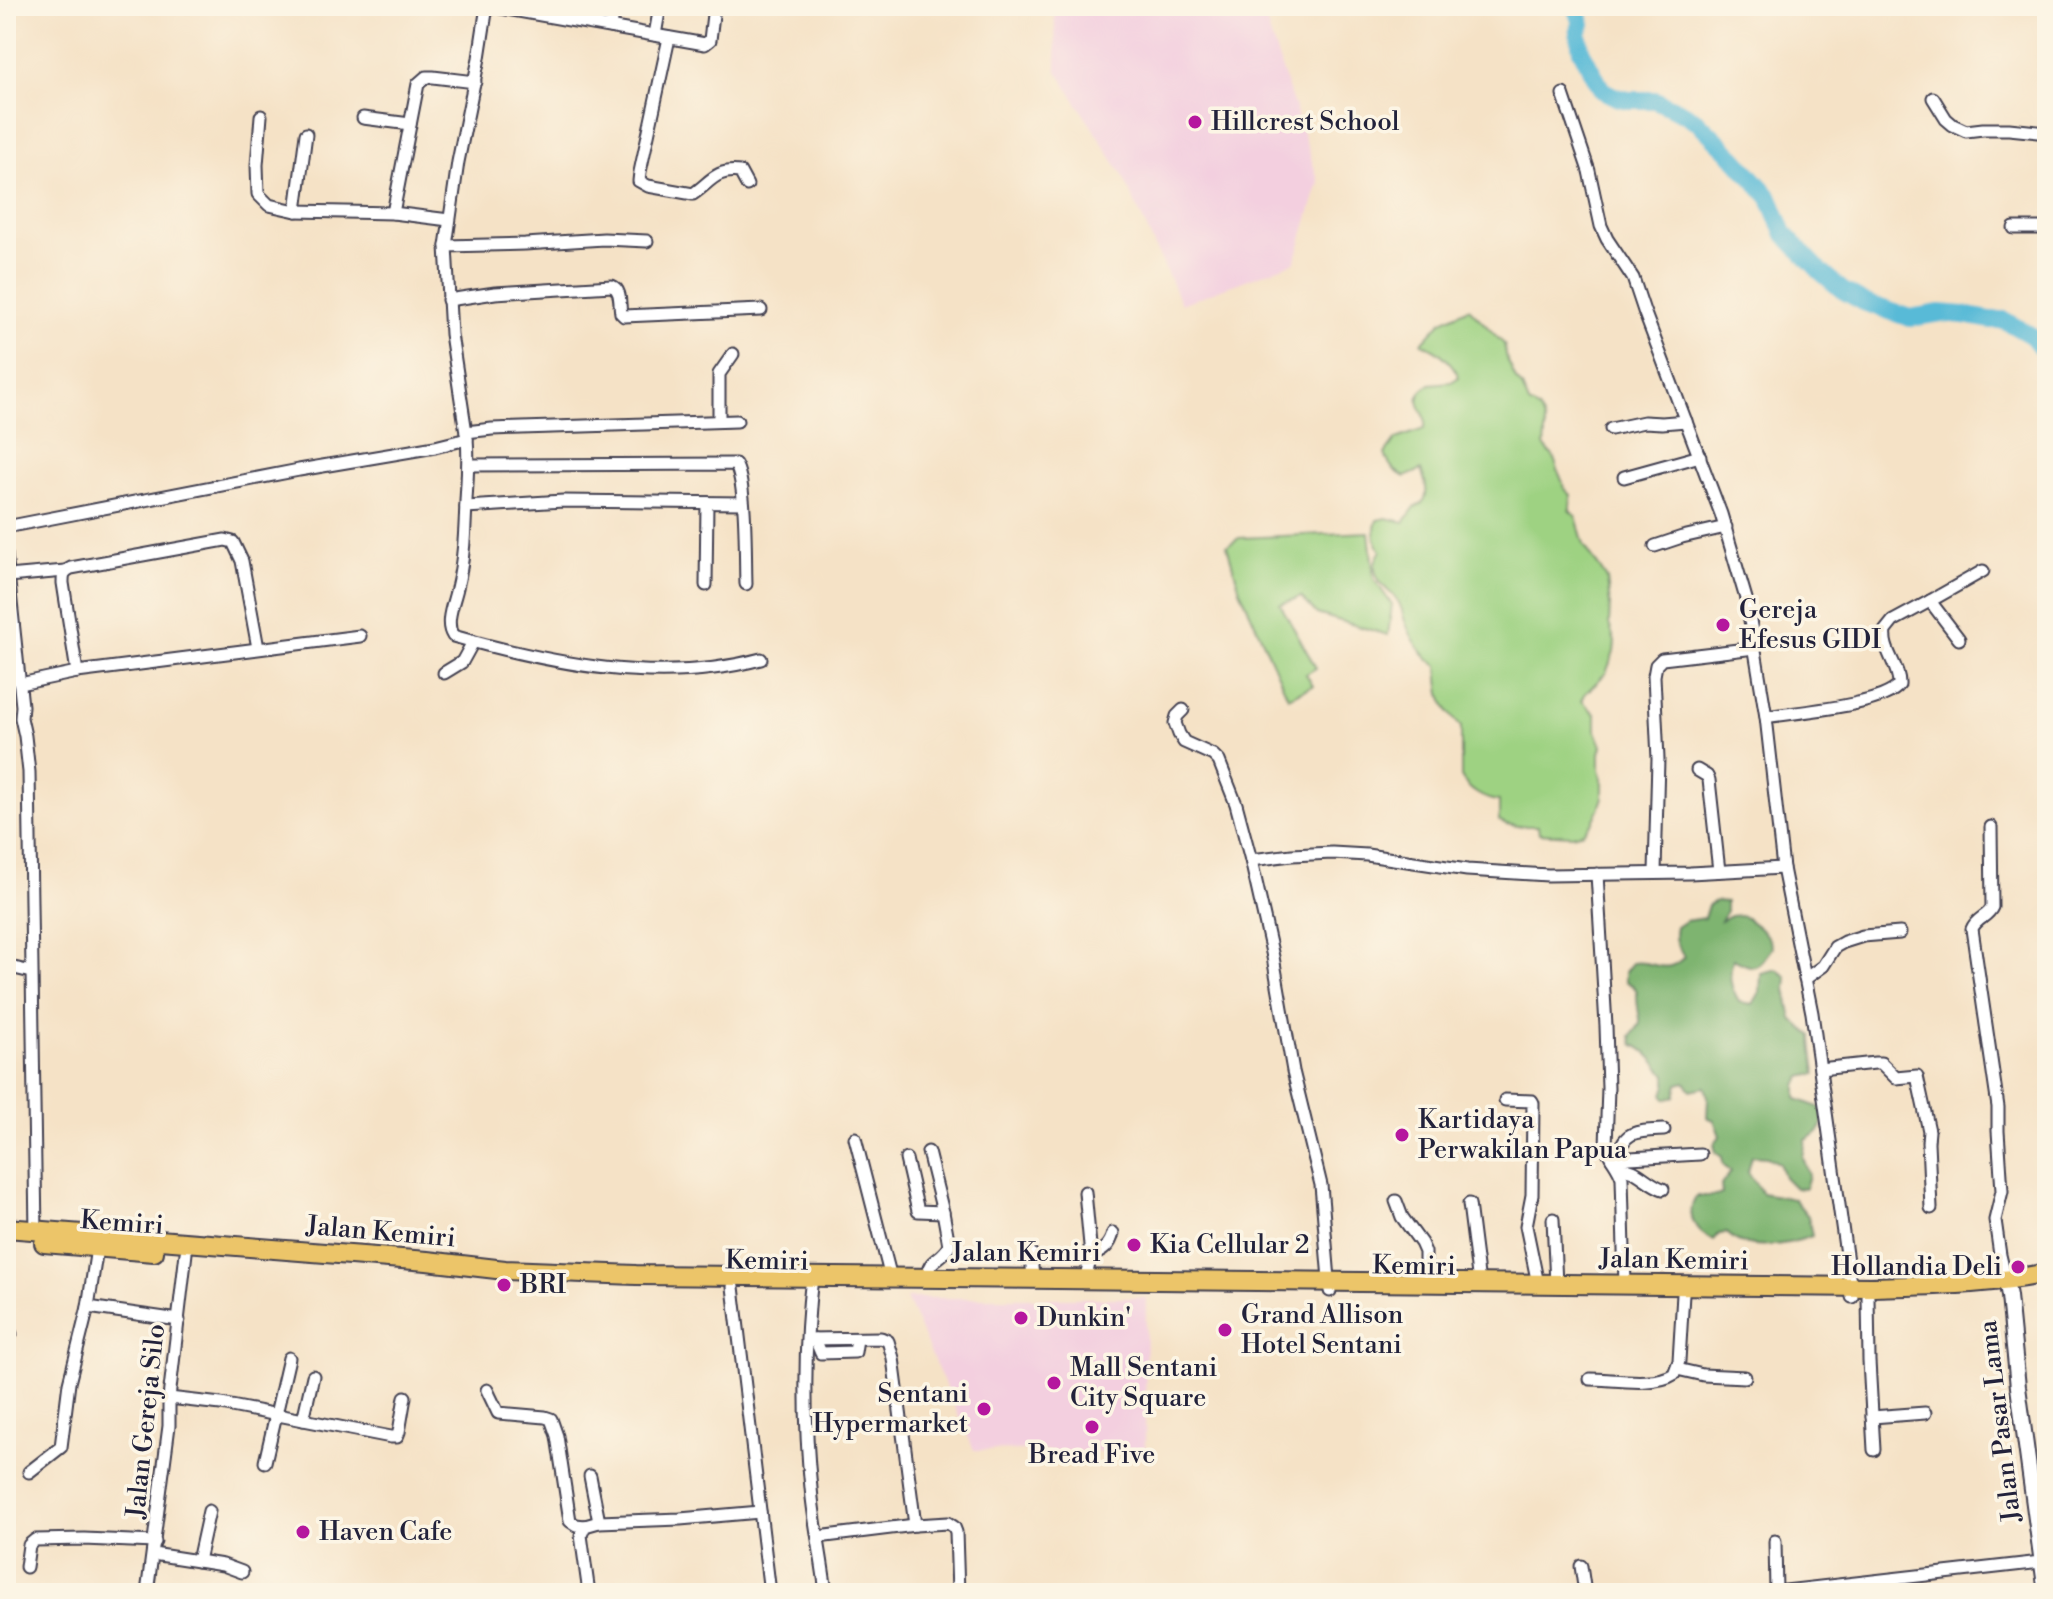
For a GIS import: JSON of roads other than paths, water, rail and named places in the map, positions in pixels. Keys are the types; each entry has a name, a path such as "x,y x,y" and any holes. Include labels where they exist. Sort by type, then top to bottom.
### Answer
{"highway":[{"name":"Jalan Kemiri","path":"6,1228 36,1236 427,1261 527,1271 812,1282 891,1278 1330,1287 1425,1282 1683,1294 1857,1294 2047,1284"},
{"name":"Kemiri","path":"6,1239 36,1236 97,1248 538,1281 733,1287 812,1282 1538,1287"},
{"name":"Jalan Kemiri","path":"2007,1286 2047,1273"},
{"name":"Jalan Kemiri","path":"1538,1287 1625,1285 1857,1294"}],"street":[{"path":"714,6 710,40 701,44 610,27 564,12 489,6 458,162 446,246 453,356 468,465 466,532 449,631 453,636 473,642 613,669 723,668 761,659"},
{"path":"610,27 613,6"},
{"path":"655,35 660,6"},
{"path":"669,38 639,181 648,186 693,194 710,179 728,171 740,172 747,185"},
{"path":"393,213 416,92 422,80 433,77 475,82"},
{"path":"1563,94 1589,171 1601,226 1635,283 1726,527 1742,581 1766,717 1783,868 1805,979 1857,1294 1874,1450"},
{"path":"1933,98 1946,119 1966,131 2009,129 2047,133"},
{"path":"261,116 258,194 269,205 296,211 393,213 449,220"},
{"path":"363,118 410,124"},
{"path":"296,211 306,134"},
{"path":"2014,228 2047,228"},
{"path":"446,246 604,239 647,241"},
{"path":"448,300 495,293 612,286 619,292 624,316 761,310"},
{"path":"719,421 719,374 733,354"},
{"path":"6,527 435,447 466,436 505,428 737,421"},
{"path":"1611,429 1644,422 1686,421"},
{"path":"1624,477 1700,456"},
{"path":"468,465 732,463 738,468 743,503 746,584"},
{"path":"466,507 563,501 743,503"},
{"path":"706,585 707,503"},
{"path":"1655,546 1726,527"},
{"path":"8,576 65,571 230,540 242,561 258,648"},
{"path":"6,554 29,772 36,1236"},
{"path":"65,571 63,583 77,672"},
{"path":"1766,717 1873,700 1894,691 1900,682 1885,645 1885,631 1893,621 1983,571"},
{"path":"1930,601 1959,639"},
{"path":"20,684 77,672 360,636"},
{"path":"444,673 462,662 473,642"},
{"path":"1655,872 1658,759 1656,665 1662,659 1755,648"},
{"path":"1183,710 1175,723 1179,734 1184,742 1213,755 1219,761 1236,804 1251,860 1276,973 1293,1071 1321,1185 1330,1287"},
{"path":"6,721 21,718"},
{"path":"1697,770 1709,780 1719,871"},
{"path":"1991,827 1992,907 1990,913 1973,925 1972,935 1998,1107 2002,1191 1995,1220 2007,1286"},
{"path":"1251,860 1332,853 1548,875 1783,868"},
{"path":"1597,874 1606,1026 1606,1146 1617,1162 1622,1178 1625,1285"},
{"path":"1805,979 1823,966 1835,947 1844,942 1863,936 1900,933"},
{"path":"6,966 31,972"},
{"path":"1820,1069 1881,1063 1896,1078 1917,1076 1929,1131 1931,1208"},
{"path":"1505,1100 1533,1103 1532,1195 1526,1226 1538,1287"},
{"path":"1617,1162 1626,1137 1640,1131 1664,1130"},
{"path":"855,1138 891,1278"},
{"path":"927,1279 930,1263 949,1245 928,1152"},
{"path":"1617,1162 1700,1154"},
{"path":"906,1159 918,1211 943,1212"},
{"path":"1617,1162 1653,1186 1663,1189"},
{"path":"1085,1192 1091,1256 1085,1280"},
{"path":"1396,1201 1402,1217 1425,1252 1425,1282"},
{"path":"1469,1204 1479,1283"},
{"path":"1538,1287 1553,1219"},
{"path":"1091,1256 1106,1248 1113,1233"},
{"path":"29,1472 61,1447 69,1383 88,1307 97,1248"},
{"name":"Jalan Gereja Silo","path":"147,1593 169,1426 169,1398 186,1253"},
{"path":"1031,1253 1033,1280"},
{"path":"812,1282 809,1464 812,1506 826,1593"},
{"name":"Jalan Pasar Lama","path":"2007,1286 2018,1387 2041,1518 2041,1562 2046,1590"},
{"path":"733,1287 770,1593"},
{"path":"1590,1379 1641,1381 1663,1379 1674,1374 1677,1369 1683,1294"},
{"path":"88,1307 179,1320"},
{"path":"811,1339 881,1338 888,1341 915,1525"},
{"path":"265,1462 289,1358"},
{"path":"1677,1369 1703,1375 1745,1377"},
{"path":"303,1420 313,1376"},
{"path":"487,1390 498,1413 551,1419 559,1445 570,1521 576,1525 760,1512"},
{"path":"169,1398 221,1404 397,1437 405,1397"},
{"path":"1872,1417 1925,1413"},
{"path":"590,1476 599,1522"},
{"path":"198,1561 209,1511"},
{"path":"818,1537 948,1523 956,1532 958,1593"},
{"path":"585,1526 581,1535 589,1593"},
{"path":"26,1567 29,1545 35,1540 84,1539 154,1548 242,1572"},
{"path":"1775,1541 1776,1592"},
{"path":"1768,1593 1862,1588 2041,1562"},
{"path":"1581,1566 1585,1593"}],"waterway":[{"path":"1576,6 1582,24 1578,31 1581,50 1602,90 1628,100 1655,100 1698,122 1770,198 1784,233 1842,290 1863,302 1910,318 1940,313 2004,320 2032,336 2047,355"}],"place":[{"name":"Hillcrest School","path":"1195,122"},
{"name":"Gereja Efesus GIDI","path":"1723,625"},
{"name":"Kartidaya Perwakilan Papua","path":"1402,1135"},
{"name":"Kia Cellular 2","path":"1134,1245"},
{"name":"Hollandia Deli","path":"2018,1267"},
{"name":"BRI","path":"504,1285"},
{"name":"Dunkin'","path":"1021,1318"},
{"name":"Grand Allison Hotel Sentani","path":"1225,1330"},
{"name":"Mall Sentani City Square","path":"1054,1383"},
{"name":"Sentani Hypermarket","path":"984,1409"},
{"name":"Bread Five","path":"1092,1427"},
{"name":"Haven Cafe","path":"303,1532"}]}
